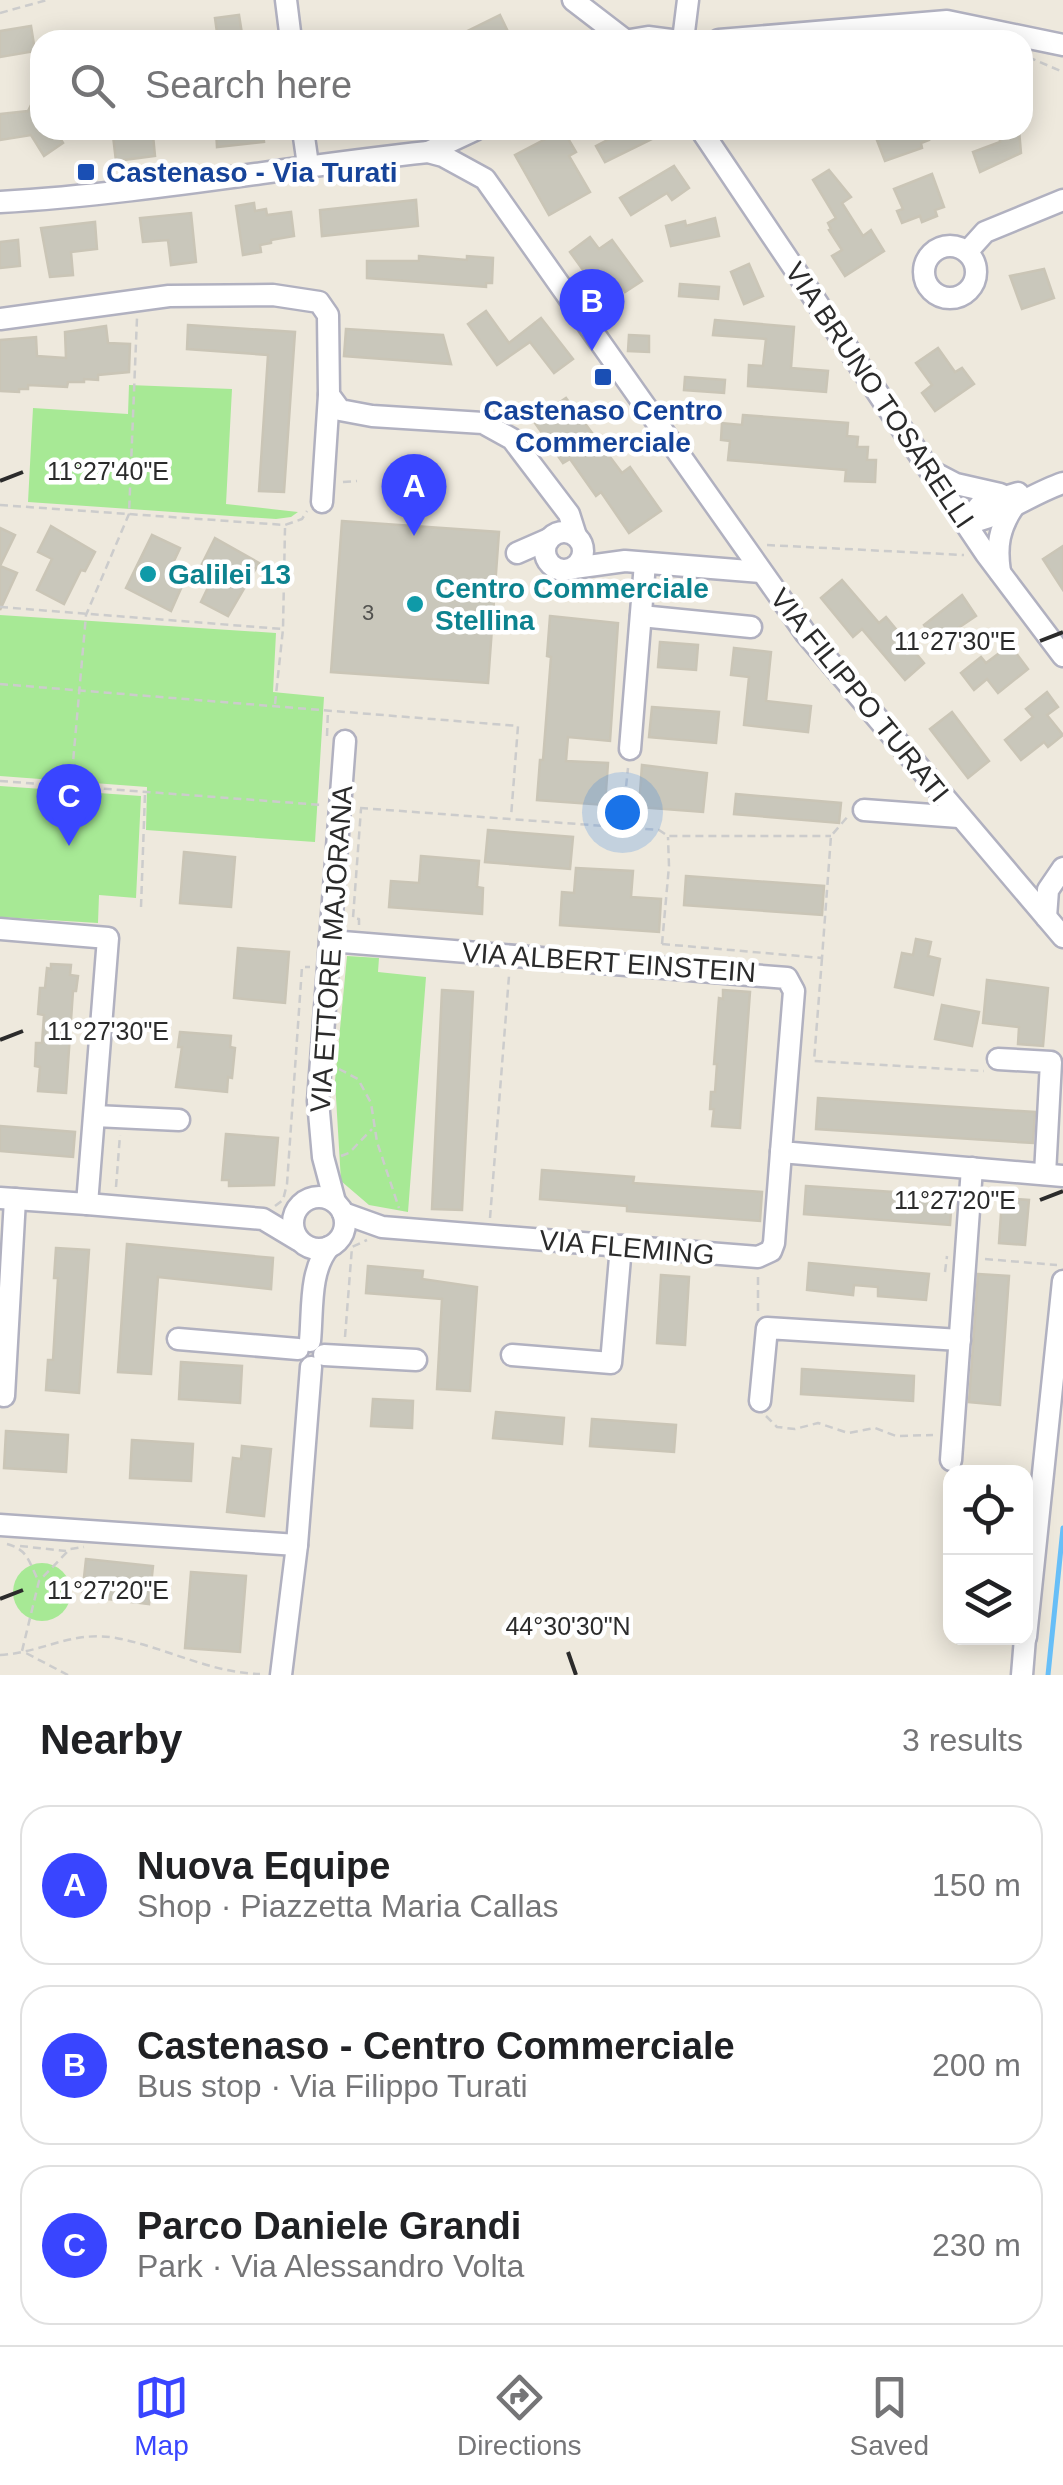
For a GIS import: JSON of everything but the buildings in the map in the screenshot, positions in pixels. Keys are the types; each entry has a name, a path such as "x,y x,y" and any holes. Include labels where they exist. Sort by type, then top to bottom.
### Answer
{"street":[{"path":"286,0 290,30"},
{"path":"573,0 614,30"},
{"path":"684,30 688,0"},
{"path":"846,30 947,22 987,30"},
{"path":"1033,39 1063,45"},
{"path":"304,140 308,165"},
{"path":"0,202 428,152 454,140"},
{"name":"VIA BRUNO TOSARELLI","path":"709,140 1001,576 1063,656"},
{"name":"VIA FILIPPO TURATI","path":"428,152 443,156 485,180 740,544 837,674 1063,938"},
{"path":"968,252 985,232 1063,200"},
{"path":"0,319 169,296 231,294 319,302 328,315 329,395 322,496"},
{"path":"329,395 340,410 372,416 483,423 512,439 568,514 566,537 582,559 574,568"},
{"path":"927,468 956,484 1011,499"},
{"path":"965,523 981,504 1063,483"},
{"path":"1001,576 997,544 1011,499"},
{"path":"566,537 598,552 635,562"},
{"path":"566,537 545,554 550,564 562,571 635,562"},
{"path":"630,749 641,616 635,562"},
{"name":"VIA FILIPPO TURATI","path":"635,562 760,572"},
{"name":"VIA FILIPPO TURATI","path":"641,616 751,626"},
{"name":"VIA ETTORE MAJORANA","path":"339,1208 323,1157 318,1116 344,742"},
{"name":"VIA FILIPPO TURATI","path":"864,810 960,816"},
{"path":"1012,876 1033,879 1061,870"},
{"path":"1046,916 1048,890 1061,870"},
{"path":"0,929 108,938 86,1204"},
{"name":"VIA ALBERT EINSTEIN","path":"330,941 778,976 792,983 794,991 781,1152"},
{"path":"758,1258 770,1251 774,1243 781,1152 1054,1175 1051,1062 990,1065"},
{"path":"95,1116 179,1120"},
{"name":"VIA ETTORE MAJORANA","path":"300,1205 323,1157"},
{"path":"950,1460 972,1168"},
{"path":"4,1396 8,1198 263,1214 319,1197 339,1208 345,1223 320,1244 316,1272 318,1354 281,1675"},
{"path":"300,1205 292,1222 320,1244"},
{"name":"VIA FLEMING","path":"339,1208 375,1233"},
{"path":"263,1214 320,1244"},
{"name":"VIA FLEMING","path":"320,1244 414,1230 758,1258"},
{"path":"512,1356 611,1363 621,1246"},
{"path":"1033,1570 1063,1281"},
{"path":"760,1401 767,1328 960,1340"},
{"path":"178,1340 416,1360"},
{"path":"3,1532 95,1530 297,1544"},
{"path":"1022,1675 1025,1645"}],"path":[{"path":"0,13 47,0"},
{"path":"1033,58 1063,72"},
{"path":"70,786 86,615 129,514 137,301"},
{"path":"0,505 286,525 302,519 322,496 344,482 357,481"},
{"path":"275,706 283,629 286,525"},
{"path":"740,544 986,554"},
{"path":"0,607 283,629"},
{"path":"0,684 518,726 511,818"},
{"path":"622,826 630,749"},
{"path":"140,907 145,792"},
{"path":"864,810 856,810 845,818 831,836 814,1061 990,1065"},
{"path":"661,966 668,836 831,836"},
{"path":"662,944 822,958"},
{"path":"489,1236 511,955"},
{"path":"263,1214 283,1200 287,1184 302,967 311,967"},
{"path":"321,1067 337,1068 358,1079 370,1103 388,1183 400,1212 414,1230"},
{"path":"116,1194 122,1117"},
{"path":"323,1157 349,1152 374,1128"},
{"path":"318,1354 352,1246 375,1233"},
{"path":"758,1258 757,1327 767,1328"},
{"path":"760,1401 767,1420 776,1426 818,1424 848,1432 874,1428 918,1438 953,1430"},
{"path":"3,1532 7,1546 68,1551 82,1550 95,1530"},
{"path":"18,1546 38,1581"},
{"path":"22,1651 38,1581 68,1551"},
{"path":"0,1655 75,1636 114,1638 234,1673 262,1674 268,1651 284,1650"},
{"path":"22,1651 68,1675"}],"green space":[{"path":"129,385 232,389 226,504 298,512 276,519 28,502 33,408 128,414"},
{"path":"0,615 276,633 273,692 324,697 315,842 146,830 147,787 0,776"},
{"path":"0,786 141,796 136,898 99,895 98,923 0,917"},
{"path":"347,956 379,958 378,972 426,977 408,1212 369,1205 341,1181 335,1081"},
{"path":"42,1563 63,1571 71,1592 63,1613 42,1621 21,1613 13,1592 21,1571"}],"waterway":[{"path":"1048,1675 1063,1528"}],"place":[{"name":"Castenaso - Via Turati","path":"86,172"},
{"name":"Castenaso - Centro Commerciale","path":"592,351"},
{"name":"Castenaso Centro Commerciale","path":"603,377"},
{"name":"Nuova Equipe","path":"414,536"},
{"name":"Galilei 13","path":"148,574"},
{"name":"Centro Commerciale Stellina","path":"415,604"},
{"name":"Parco Daniele Grandi","path":"69,846"}]}
